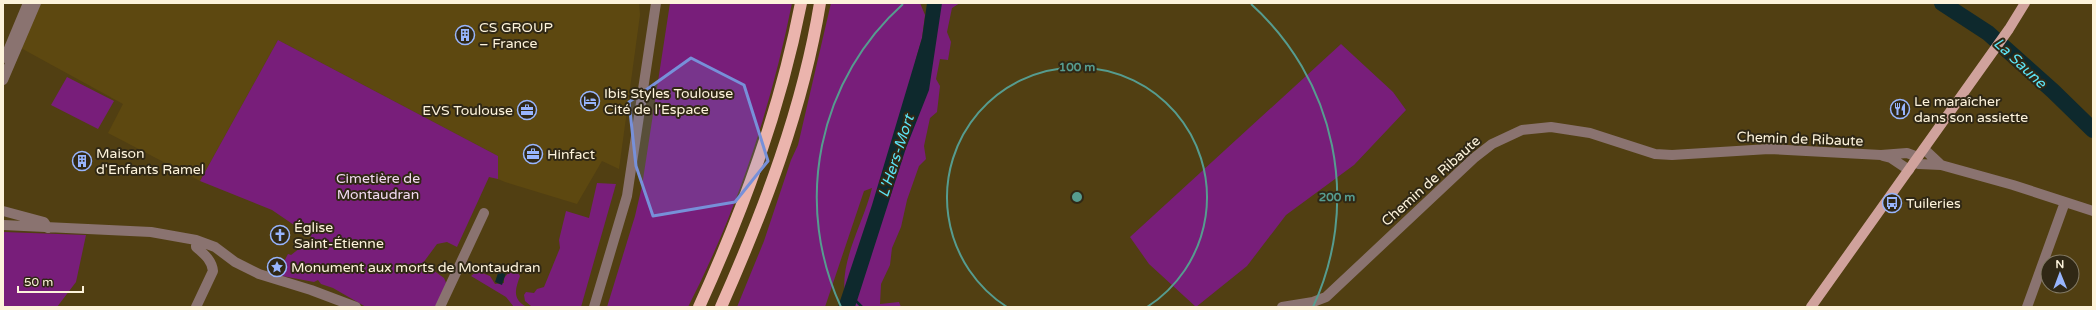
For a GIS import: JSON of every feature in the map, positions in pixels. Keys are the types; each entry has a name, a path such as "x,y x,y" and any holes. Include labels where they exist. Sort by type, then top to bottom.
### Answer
{"highway":[{"path":"699,307 740,214 758,165 784,80 801,3"},
{"path":"721,307 754,229 784,145 801,88 820,3"}],"main road":[{"path":"1811,307 1991,55 2025,3"}],"street":[{"path":"3,62 28,3"},
{"path":"3,80 36,3"},
{"path":"594,307 627,196 656,3"},
{"name":"Chemin de Ribaute","path":"1282,307 1326,297 1474,158 1492,144 1522,130 1551,127 1572,130 1607,138 1655,154 1768,149 1881,155 1907,153 1916,160"},
{"name":"Chemin de Ribaute","path":"1881,155 1891,158 1916,160"},
{"path":"1916,160 1919,164 1940,165"},
{"path":"1916,160 1940,165 2093,211"},
{"path":"2027,307 2065,202"},
{"path":"3,211 44,222 48,228"},
{"path":"440,307 484,213"},
{"path":"3,225 151,232 196,240 215,247 235,262 259,274 311,290 356,307"},
{"path":"196,240 196,247 208,258 212,265 213,271 211,279 196,307"}],"highlighted area":[{"path":"691,58 744,85 768,161 735,202 653,216 636,166 629,102"}],"shaded area":[{"path":"39,3 639,3 640,15 619,169 602,161 577,204 505,182 498,179 498,156 278,40 200,181 108,133 123,104 19,47"}],"green space":[{"path":"670,3 792,3 784,42 763,120 737,196 706,271 688,307 607,307 635,216 642,186"},
{"path":"831,3 920,3 925,15 922,38 915,62 938,3 960,3 952,8 947,32 951,42 948,60 940,59 936,79 940,86 937,112 930,118 924,146 926,159 919,166 907,200 901,227 892,248 890,265 881,284 880,304 899,302 901,307 848,307 845,292 847,262 872,188 864,191 825,307 737,307 764,241 791,160 798,145"},
{"name":"Cimetière de Montaudran","path":"278,40 498,156 498,179 489,177 457,247 447,242 437,244 423,263 444,278 447,285 435,307 366,307 333,288 321,284 318,280 314,282 277,275 288,254 291,255 313,238 272,210 200,181"},
{"path":"1341,44 1393,92 1406,110 1354,165 1286,215 1247,266 1196,307 1149,264 1130,237"},
{"path":"67,77 114,101 98,129 51,105"},
{"path":"597,183 616,184 581,307 527,307 531,306 525,301 524,295 526,292 534,293 537,289 544,287 560,248 559,240 566,211 589,218"},
{"path":"3,232 86,235 76,282 57,307 3,307"},
{"path":"511,270 516,270 520,276 516,294 519,301 527,307 514,307 506,297 471,276 477,271 490,276 495,284 504,283 504,278"}],"water":[{"name":"L'Hers-Mort","path":"927,3 942,3 929,90 906,148 855,307 838,307 872,205 922,38"},
{"path":"500,267 507,270 502,285 495,282"}],"waterway":[{"name":"La Saune","path":"1942,3 1988,33 2053,91 2093,130"},
{"path":"855,300 862,307"}],"place":[{"name":"CS GROUP – France","path":"465,35"},
{"name":"Ibis Styles Toulouse Cité de l'Espace","path":"590,101"},
{"name":"Le maraîcher dans son assiette","path":"1900,109"},
{"name":"EVS Toulouse","path":"527,110"},
{"name":"Hinfact","path":"533,154"},
{"name":"Maison d'Enfants Ramel","path":"82,161"},
{"name":"Tuileries","path":"1892,203"},
{"name":"Église Saint-Étienne","path":"280,235"},
{"name":"Monument aux morts de Montaudran","path":"277,267"}]}
